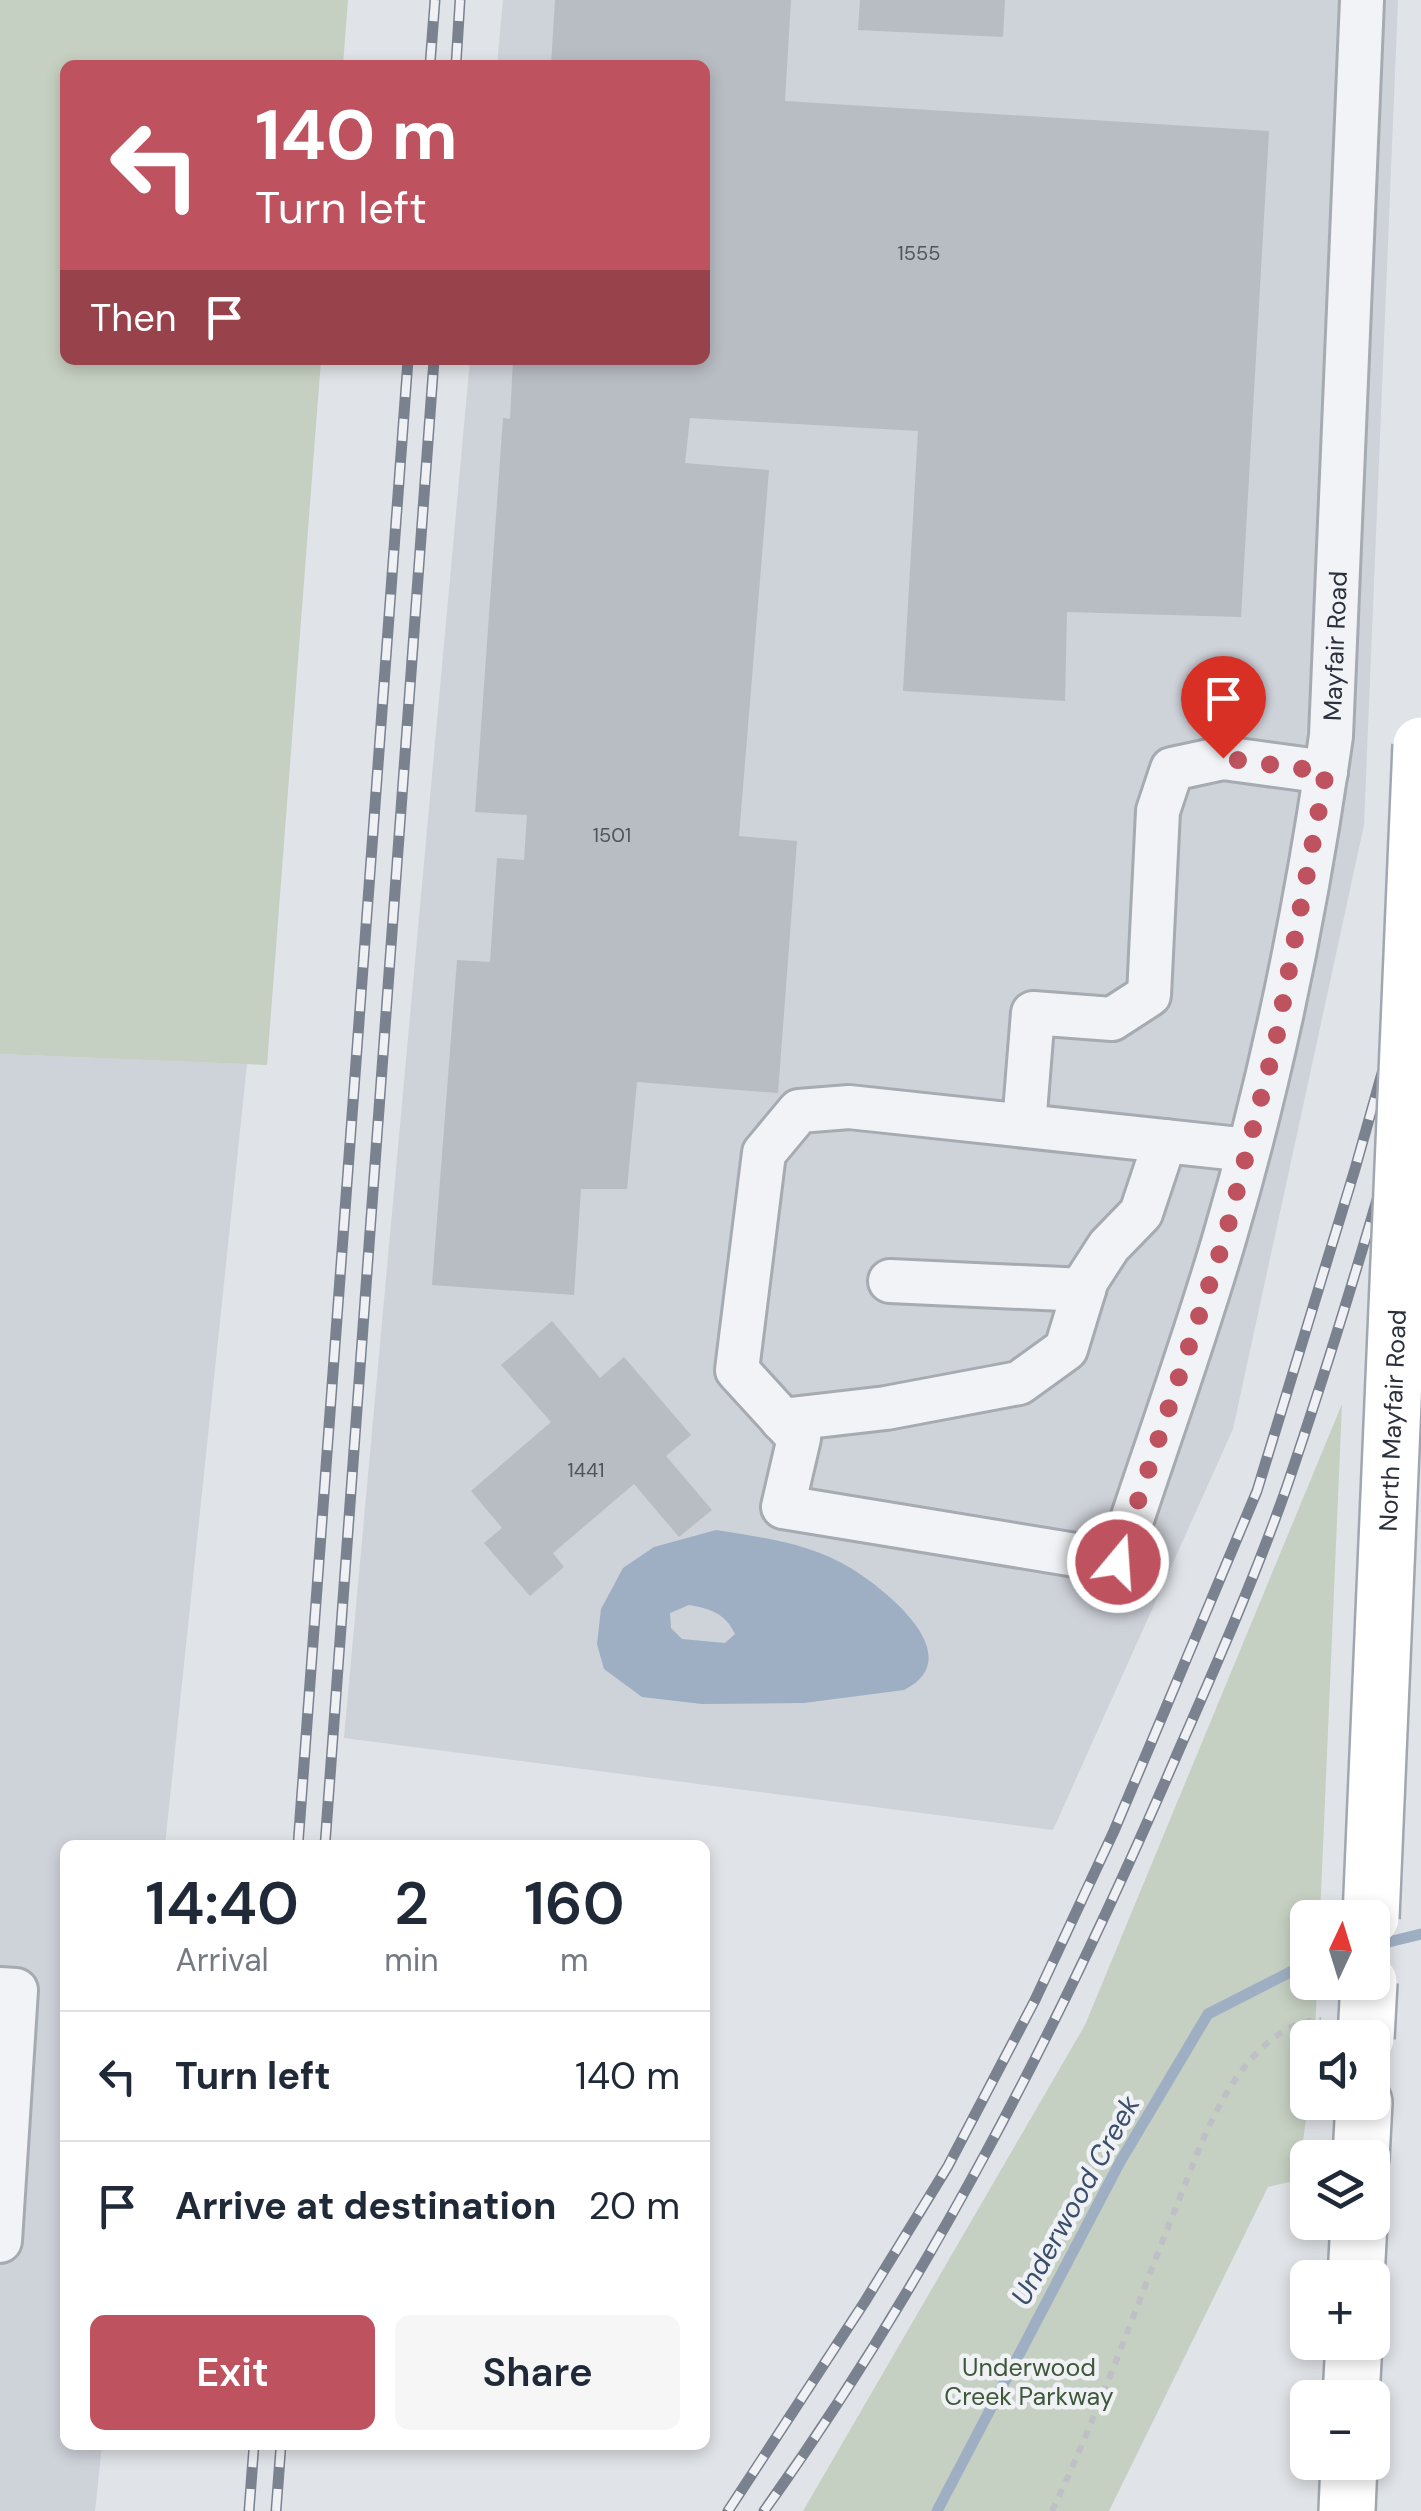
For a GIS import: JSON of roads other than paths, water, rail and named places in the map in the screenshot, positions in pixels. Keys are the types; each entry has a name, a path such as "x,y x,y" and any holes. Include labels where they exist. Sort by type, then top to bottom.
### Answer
{"main road":[{"name":"North Mayfair Road","path":"1373,1900 1421,745"}],"street":[{"name":"Mayfair Road","path":"782,1420 799,1438 783,1507 1118,1562 1225,1237 1248,1150 1276,1040 1326,772 1331,736 1362,0"},
{"path":"1024,1126 1033,1013 1112,1020 1149,994 1158,811 1172,768 1223,758 1326,772"},
{"path":"1165,1140 1141,1213 1109,1246 1084,1290 1066,1349 1019,1384 886,1408 782,1420 737,1370 764,1152 800,1111 849,1107 1165,1140 1248,1150"},
{"path":"890,1281 1084,1290"},
{"path":"0,1989 16,1990 0,2242"}],"water":[{"path":"716,1530 784,1542 834,1559 882,1590 915,1624 929,1659 922,1676 904,1690 804,1703 702,1704 642,1697 604,1669 597,1644 601,1609 623,1568 654,1547","holes":["689,1605 711,1610 735,1634 725,1643 682,1639 671,1628 670,1613"]}],"waterway":[{"name":"Underwood Creek","path":"1390,1942 1421,1934"},
{"name":"Underwood Creek","path":"937,2511 1120,2162 1208,2014 1290,1972"}],"railway":[{"path":"430,60 435,0"},
{"path":"456,60 460,0"},
{"path":"298,1840 408,365"},
{"path":"325,1840 434,365"},
{"path":"728,2511 948,2166 1035,2000 1114,1831 1257,1491 1421,935"},
{"path":"764,2511 825,2423 937,2240 1039,2051 1132,1857 1233,1625 1286,1489 1421,1047"},
{"path":"249,2511 254,2450"},
{"path":"276,2511 281,2450"}],"park label":[{"name":"Underwood Creek Parkway","path":"1029,2382"}]}
